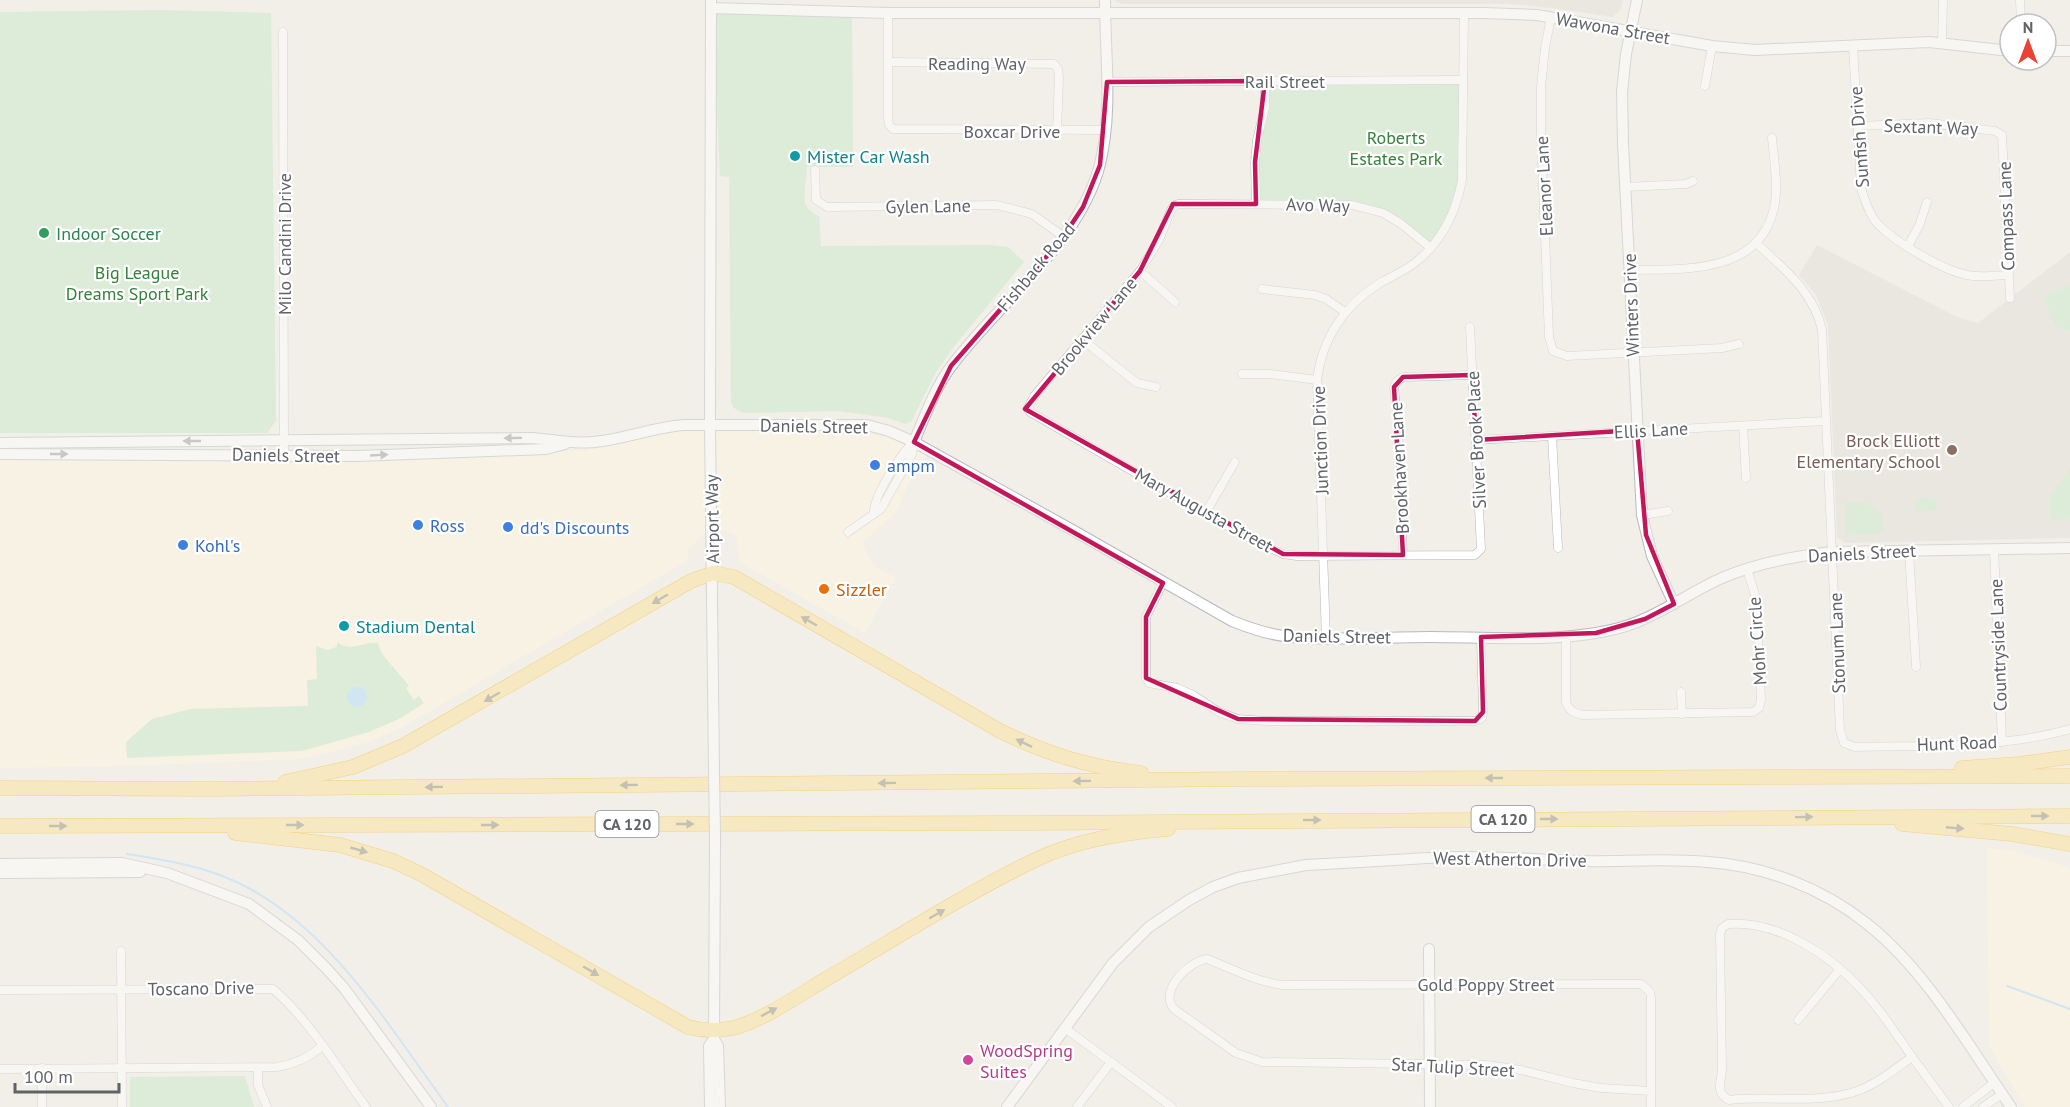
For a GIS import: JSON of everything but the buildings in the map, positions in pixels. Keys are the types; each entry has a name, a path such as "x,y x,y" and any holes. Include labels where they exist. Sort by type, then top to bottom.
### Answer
{"highway":[{"path":"212,789 315,777 369,761 437,728 691,581 713,573 734,577 1000,731 1032,747 1084,764 1117,770 1181,777 1245,779"},
{"path":"1657,778 1969,768 2070,757"},
{"name":"CA 120","path":"0,788 212,789 1245,779 2070,776"},
{"path":"1856,816 1897,824 2012,834 2070,844"},
{"name":"CA 120","path":"0,826 2070,816"},
{"path":"177,826 331,843 393,861 421,874 688,1027 714,1034 747,1023 792,999 990,883 1038,859 1097,838 1253,820"}],"street":[{"name":"Fishback Road","path":"848,532 864,523 874,513 874,506 882,490 905,450 914,442 951,366 980,330 1064,237 1083,207 1100,165 1106,130 1105,0"},
{"name":"Winters Drive","path":"1637,0 1623,92 1642,515 1652,556 1674,604"},
{"path":"1942,43 1943,0"},
{"name":"Wawona Street","path":"711,4 888,13 1464,13 1551,16 1712,46 1755,50 1942,43 1998,50"},
{"name":"Airport Way","path":"711,4 710,425 715,837 714,1034 718,1046 720,1107"},
{"path":"888,13 888,62"},
{"name":"Junction Drive","path":"1326,638 1317,380 1323,351 1345,312 1378,284 1409,268 1431,248 1450,221 1459,200 1463,156 1464,13"},
{"name":"Eleanor Lane","path":"1551,16 1543,61 1541,134 1550,345 1556,353 1567,356 1633,353"},
{"name":"Milo Candini Drive","path":"283,32 284,456"},
{"name":"Sunfish Drive","path":"1853,45 1859,126 1859,171 1865,202 1876,222 1933,262 1956,273 1979,276 2008,275"},
{"path":"1705,86 1712,46"},
{"name":"Reading Way","path":"888,62 1054,64 1059,74 1058,131"},
{"name":"Boxcar Drive","path":"888,62 889,125 897,130 1106,130"},
{"name":"Rail Street","path":"1107,82 1462,80"},
{"path":"1256,204 1255,162 1257,140 1265,108 1265,81"},
{"name":"Sextant Way","path":"1859,126 1929,123 1995,131 2002,135"},
{"name":"Compass Lane","path":"2002,135 2010,298"},
{"path":"1630,270 1715,265 1732,260 1755,243 1766,229 1774,203 1776,171 1772,138"},
{"name":"Gylen Lane","path":"815,170 816,200 827,207 997,205 1032,214 1064,237"},
{"path":"1626,187 1686,184 1693,181"},
{"path":"1908,246 1919,226 1927,202"},
{"name":"Avo Way","path":"1192,204 1352,205 1368,208 1400,223 1431,248"},
{"name":"Brookview Lane","path":"1078,439 1030,412 1028,408 1035,396 1140,271 1159,240 1174,206 1192,204"},
{"name":"Stonum Lane","path":"1755,243 1802,288 1814,304 1822,330 1840,730 1844,743"},
{"path":"1140,271 1175,302"},
{"path":"1262,289 1316,295 1345,312"},
{"name":"Silver Brook Place","path":"1470,327 1480,553"},
{"path":"1083,340 1137,383 1156,387"},
{"path":"1633,353 1722,348 1739,344"},
{"path":"1242,374 1270,374 1317,380"},
{"name":"Brookhaven Lane","path":"1403,555 1398,426 1394,387 1403,377 1472,375"},
{"name":"Ellis Lane","path":"1476,440 1826,421"},
{"name":"Daniels Street","path":"0,443 532,438 599,442 666,426 867,425 889,431 914,442 1232,621 1252,629 1292,637 1566,636 1596,633 1645,619 1722,578 1783,559 1832,552 2070,548"},
{"path":"1743,426 1746,478"},
{"path":"1552,436 1558,548"},
{"name":"Mary Augusta Street","path":"1078,439 1264,546 1283,554 1324,557 1467,556 1480,553"},
{"name":"Daniels Street","path":"0,454 357,456 546,449 571,442"},
{"path":"1206,512 1235,462"},
{"path":"1642,515 1668,511"},
{"name":"Countryside Lane","path":"1994,549 2002,742"},
{"path":"1909,551 1916,667"},
{"name":"Mohr Circle","path":"1566,636 1566,702 1574,713 1583,716 1748,714 1759,708 1761,700 1755,598 1747,569"},
{"path":"1163,583 1146,617 1146,678 1149,683 1177,688 1193,695 1219,712 1238,719 1474,721 1482,718 1483,712 1481,637"},
{"path":"1681,692 1682,714"},
{"name":"Hunt Road","path":"1844,743 1855,747 2002,742 2028,739 2070,729"},
{"name":"West Atherton Drive","path":"1007,1107 1113,963 1149,927 1189,900 1213,887 1238,878 1306,865 1462,856 1580,861 1706,861 1754,869 1823,895 1866,922 1902,955 2011,1107"},
{"path":"0,864 122,863 167,873 249,904 298,940 344,988 430,1107"},
{"path":"0,873 167,873"},
{"path":"1912,1057 1887,1075 1857,1091 1826,1097 1729,1100 1722,1096 1719,1090 1722,1077 1719,934 1722,928 1735,924 1773,930 1820,954 1840,969 1880,1010 1949,1107"},
{"path":"1429,949 1430,1107"},
{"path":"121,951 122,1107"},
{"name":"Gold Poppy Street","path":"1290,1063 1262,1062 1236,1053 1174,1009 1169,1001 1168,992 1172,985 1202,959 1208,959 1269,983 1303,985 1637,984 1647,988 1650,992 1651,1091"},
{"path":"1798,1020 1840,969"},
{"name":"Toscano Drive","path":"0,990 273,989 284,998 322,1046 366,1107"},
{"path":"1066,1029 1173,1107"},
{"name":"Airport Way","path":"710,1107 709,1046 714,1034"},
{"path":"0,1069 277,1068 312,1055 322,1046"},
{"path":"1077,1107 1111,1062"},
{"name":"Star Tulip Street","path":"1290,1063 1487,1065 1521,1070 1601,1088 1651,1091"},
{"path":"42,1068 42,1107"},
{"path":"258,1068 258,1085 267,1107"},
{"path":"1963,1107 1994,1083"},
{"path":"1651,1091 1651,1107"},
{"path":"1983,1107 2002,1094"},
{"path":"1794,1098 1794,1107"}],"highlighted area":[{"path":"1265,81 1255,162 1256,204 1173,204 1140,271 1025,409 1283,554 1403,555 1394,387 1403,377 1472,375 1476,440 1637,430 1646,535 1674,604 1645,619 1596,633 1481,637 1483,712 1475,721 1238,719 1146,678 1146,617 1163,583 914,442 951,366 1061,240 1083,207 1100,165 1107,82"}],"shaded area":[{"path":"1114,0 1623,0 1621,9 1613,17 1509,4 1121,4"},
{"name":"Brock Elliott Elementary School","path":"1817,245 1957,317 1978,323 2070,252 2070,538 1845,543 1837,537 1828,325 1816,295 1799,275"},
{"path":"713,429 859,432 890,438 926,454 906,489 897,511 862,543 873,565 896,578 865,633 740,562 736,535 715,527"},
{"path":"705,430 710,527 688,551 688,560 401,728 366,743 303,759 0,768 0,458 538,453 588,450 666,432"},
{"path":"1987,848 2014,851 2070,869 2070,1107 2025,1107 1989,1046"}],"green space":[{"name":"Big League Dreams Sport Park","path":"161,10 271,13 276,421 267,433 0,433 0,12"},
{"path":"716,13 852,16 853,167 807,167 805,202 812,212 819,216 821,246 990,245 1008,247 1024,262 956,344 936,372 911,422 905,424 888,418 838,411 745,413 736,409 731,402 729,177 720,176 715,69"},
{"name":"Roberts Estates Park","path":"1462,80 1459,200 1431,248 1400,223 1368,208 1256,204 1265,81"},
{"path":"2070,285 2070,331 2055,326 2043,296"},
{"path":"2070,469 2070,519 2049,520 2049,496"},
{"path":"1935,497 1936,510 1915,512 1915,498"},
{"path":"1845,502 1866,502 1882,514 1883,533 1846,535"},
{"path":"338,642 347,647 378,643 386,659 409,686 406,688 414,700 419,696 424,703 401,718 369,732 302,751 127,758 126,742 152,719 190,709 308,706 307,680 317,679 316,646 328,650 336,647"},
{"path":"245,1076 254,1107 130,1107 130,1077"}],"water":[{"path":"357,687 364,690 367,697 364,704 357,707 350,704 347,697 350,690"}],"waterway":[{"path":"127,854 186,865 220,875 257,892 290,916 321,943 349,974 376,1007 448,1107"},
{"path":"2007,986 2070,1009"}],"place":[{"name":"Mister Car Wash","path":"795,156"},
{"name":"Indoor Soccer","path":"44,233"},
{"name":"Brock Elliott Elementary School","path":"1952,450"},
{"name":"ampm","path":"875,465"},
{"name":"Ross","path":"418,525"},
{"name":"dd's Discounts","path":"508,527"},
{"name":"Kohl's","path":"183,545"},
{"name":"Sizzler","path":"824,589"},
{"name":"Stadium Dental","path":"344,626"},
{"name":"WoodSpring Suites","path":"968,1060"}]}
